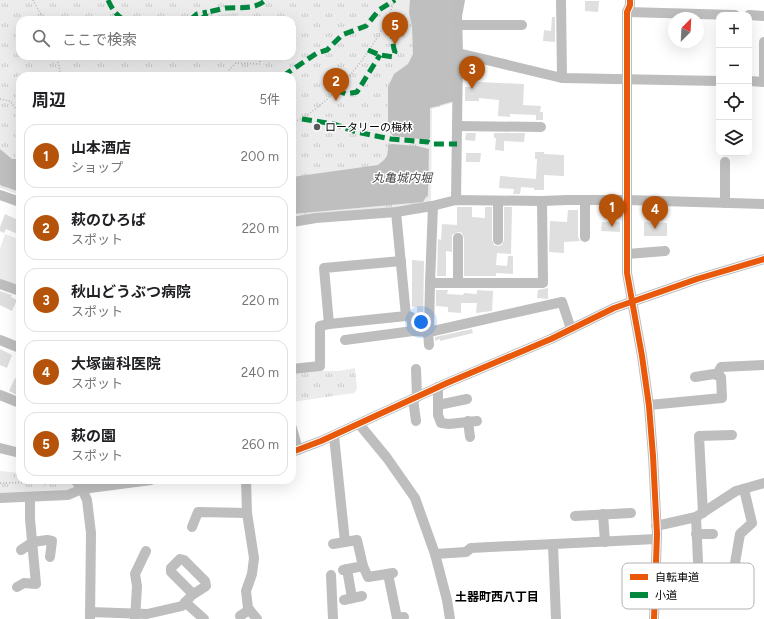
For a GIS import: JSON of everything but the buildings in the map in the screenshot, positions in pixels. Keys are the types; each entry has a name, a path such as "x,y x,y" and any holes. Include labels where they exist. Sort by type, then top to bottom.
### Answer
{"street":[{"path":"456,200 458,53 457,16 460,0"},
{"path":"562,0 562,78"},
{"path":"630,0 630,5 627,12 627,272 649,405 656,526 655,563"},
{"path":"627,12 716,14"},
{"path":"752,15 764,16"},
{"path":"458,25 522,25"},
{"path":"752,81 764,82 764,42"},
{"path":"458,53 562,78 716,81"},
{"path":"457,126 541,127"},
{"path":"725,162 725,203"},
{"path":"0,195 16,201"},
{"path":"296,221 316,218 396,212 433,206 456,200 627,200 764,204"},
{"path":"585,200 585,236"},
{"path":"498,201 498,240"},
{"path":"430,283 542,283 542,201"},
{"path":"429,344 433,206"},
{"path":"396,212 406,316"},
{"path":"458,238 458,283"},
{"path":"627,254 665,251"},
{"path":"296,451 334,436 438,387 551,339 614,308 697,279 764,260"},
{"path":"329,324 324,268 401,261"},
{"path":"0,284 16,290"},
{"path":"345,340 413,331 429,332 562,302 571,329"},
{"path":"296,369 320,366 320,326 406,316 411,317 413,331"},
{"path":"0,340 16,346"},
{"path":"717,375 721,367 764,365"},
{"path":"416,369 416,421"},
{"path":"649,405 722,398 721,377 714,374 695,377"},
{"path":"438,387 438,415 442,423 449,424 473,421 470,437"},
{"path":"0,395 16,401"},
{"path":"438,405 467,398"},
{"path":"359,424 387,458 414,498 435,554 447,600 450,619"},
{"path":"698,562 696,534 699,515 699,436 732,435"},
{"path":"334,436 341,474 337,500 345,542"},
{"path":"0,448 16,452"},
{"path":"656,526 699,515 736,491 764,483"},
{"path":"0,498 68,495 82,485 96,484"},
{"path":"246,484 247,513 254,558 252,574 246,590 249,610 257,619"},
{"path":"82,485 87,500 91,532 90,615 135,616 147,614 182,606 193,594"},
{"path":"735,563 740,534 752,523 744,489"},
{"path":"17,587 24,583 36,584 30,519 30,497"},
{"path":"192,527 198,512 247,513"},
{"path":"575,516 632,513"},
{"path":"603,514 604,542"},
{"path":"696,534 713,534"},
{"path":"435,554 466,552 471,548 656,539"},
{"path":"21,550 33,542 47,540 52,541 50,557"},
{"path":"333,544 357,540 363,566 368,577 390,573 398,618 404,617"},
{"path":"553,545 556,619"},
{"path":"135,616 137,586 130,573 146,551"},
{"path":"362,596 348,599 345,569 363,566"},
{"path":"331,575 326,603 333,619"},
{"path":"185,602 204,619"},
{"path":"654,609 654,619"},
{"path":"240,616 249,610"}],"path":[{"path":"33,0 42,16"},
{"path":"296,121 318,108 352,73 381,31 395,0"},
{"path":"58,60 60,72"},
{"path":"229,72 232,65 236,63 260,64 260,60"},
{"path":"0,99 10,101 16,109"},
{"path":"0,483 16,483"},
{"path":"42,496 45,484"}],"green space":[{"path":"0,0 457,0 455,102 432,109 431,202 296,218 296,72 16,72 16,194 0,188"},
{"path":"5,234 16,238 16,287 0,281 0,249"},
{"path":"319,368 320,371 339,371 355,368 357,389 354,393 296,401 296,371"},
{"path":"0,471 16,473 16,484 72,484 78,491 0,497"}],"water":[{"name":"丸亀城内堀","path":"410,0 457,0 455,101 430,108 430,138 428,140 393,136 388,129 388,87 394,74 408,64 413,54 412,26 409,13"},
{"name":"丸亀城内堀","path":"388,145 417,146 429,149 428,194 423,202 296,214 296,176 378,165 386,157"},
{"path":"0,149 12,159 16,159 16,191 0,185"}],"marked path":[{"path":"108,0 114,12 119,16"},
{"path":"205,16 207,12 226,8 252,7 266,0"},
{"path":"289,72 317,53 327,50 342,35 366,26 379,10 395,0"},
{"path":"195,16 207,12"},
{"path":"368,50 380,55 393,57 395,52 392,33 389,26 385,23"},
{"path":"336,90 346,94 357,92 380,55"},
{"path":"302,119 334,124 356,132 391,139 428,142 432,144 457,144"}],"cycle path":[{"path":"630,0 630,5 627,12 627,273 642,356 649,406 657,534 656,563"},
{"path":"296,450 321,441 447,383 551,339 614,308 697,279 764,259"},
{"path":"654,609 654,619"}],"place":[{"name":"萩の園","path":"395,45"},
{"name":"秋山どうぶつ病院","path":"472,89"},
{"name":"萩のひろば","path":"336,101"},
{"name":"ロータリーの梅林","path":"317,127"},
{"name":"山本酒店","path":"612,227"},
{"name":"大塚歯科医院","path":"655,229"}],"district":[{"name":"土器町西八丁目","path":"497,597"}]}
